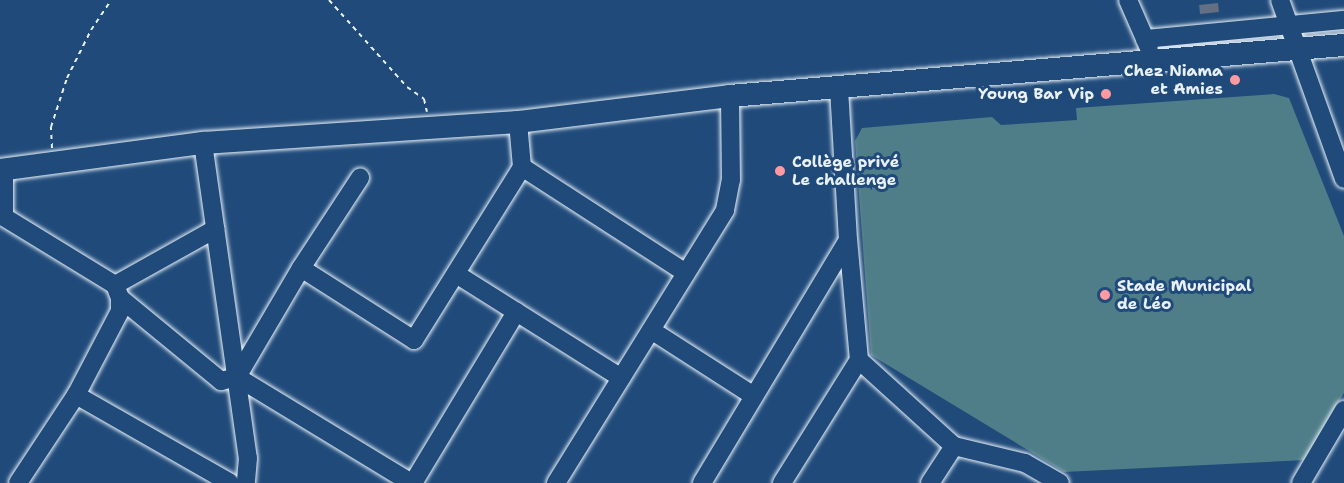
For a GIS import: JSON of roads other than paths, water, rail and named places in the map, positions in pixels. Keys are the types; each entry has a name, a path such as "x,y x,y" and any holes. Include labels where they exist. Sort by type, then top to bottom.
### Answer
{"main road":[{"path":"2,170 203,143 518,122 730,96 1154,61 1293,37 1344,45"}],"street":[{"path":"1128,0 1154,61"},
{"path":"1280,0 1344,179"},
{"path":"1145,39 1293,37 1344,20"},
{"path":"782,483 859,360 848,240 839,87"},
{"path":"556,483 725,210 732,180 730,96"},
{"path":"301,268 414,340 522,167 518,122"},
{"path":"203,143 248,458 246,483"},
{"path":"522,167 686,273"},
{"path":"2,170 4,217 117,291 221,381 237,377 412,483 516,312"},
{"path":"237,377 301,268 360,178"},
{"path":"117,291 215,229"},
{"path":"702,483 848,240"},
{"path":"456,274 621,378"},
{"path":"18,483 76,395 120,311 117,291"},
{"path":"651,330 754,396"},
{"path":"859,360 954,446 1024,463 1060,483"},
{"path":"76,395 230,483"},
{"path":"1301,483 1344,410"},
{"path":"930,483 954,446"}],"place":[{"name":"Chez Niama et Amies","path":"1235,80"},
{"name":"Young Bar Vip","path":"1106,94"},
{"name":"Collège privé Le challenge","path":"780,171"},
{"name":"Stade Municipal de Léo","path":"1105,295"}]}
